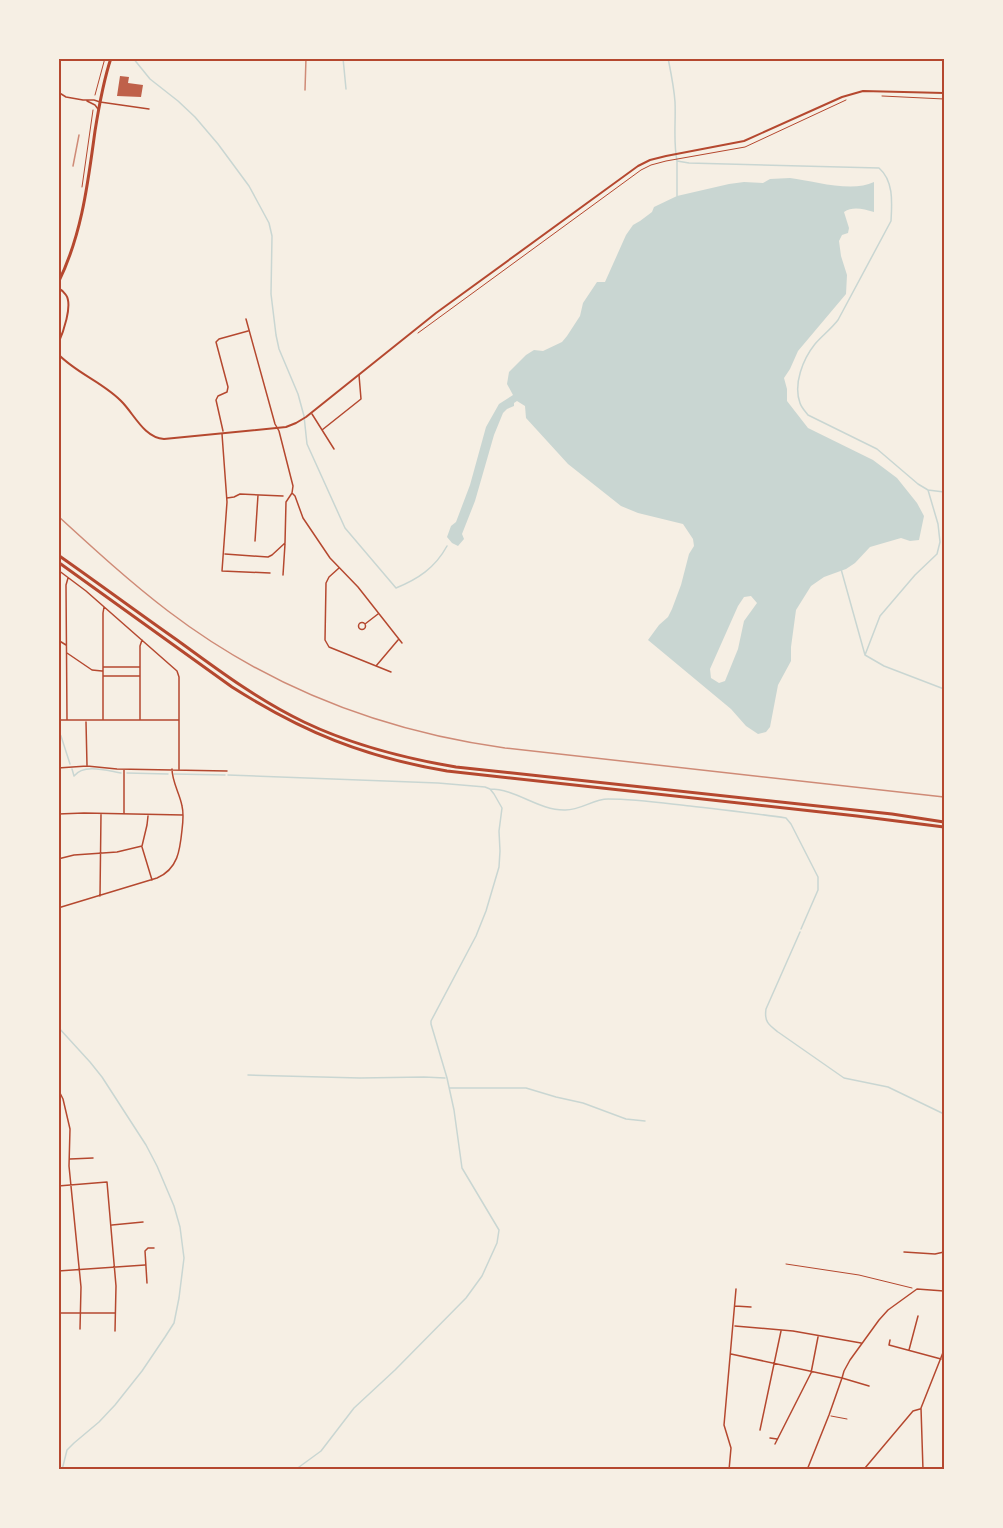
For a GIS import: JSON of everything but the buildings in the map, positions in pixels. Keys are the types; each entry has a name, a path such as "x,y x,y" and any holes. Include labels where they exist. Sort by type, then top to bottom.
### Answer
{"main road":[{"path":"58,283 71,255 81,218 101,94 111,58"},
{"path":"58,555 247,690 304,722 379,750 466,768 892,814 945,822"},
{"path":"58,562 252,700 306,729 364,752 447,771 945,827"}],"street":[{"path":"58,354 120,400 154,437 164,439 222,434 278,429 293,425 435,313 638,166 650,160 674,154 744,141 862,91 945,93"},
{"path":"58,92 66,97 149,110"},
{"path":"94,100 101,94"},
{"path":"83,100 93,104 98,111"},
{"path":"93,104 100,102"},
{"path":"58,288 67,295 69,305 58,344"},
{"path":"246,319 293,486 292,493 286,502 283,575"},
{"path":"249,330 216,342 228,387 227,392 218,396 216,400 222,424 226,498 222,571 270,573"},
{"path":"322,430 362,398 359,374"},
{"path":"311,413 334,449"},
{"path":"292,493 303,518 329,556 358,587 402,643"},
{"path":"226,498 234,498 240,494 283,496"},
{"path":"255,541 258,495"},
{"path":"224,554 270,557 285,543"},
{"path":"339,567 328,579 326,585 325,640 329,647 391,672"},
{"path":"58,570 105,607 176,669 179,674 180,769"},
{"path":"67,720 66,585 68,577"},
{"path":"103,720 103,613 105,607"},
{"path":"365,624 379,614"},
{"path":"140,720 140,646 142,639"},
{"path":"376,666 398,639"},
{"path":"58,640 66,645"},
{"path":"67,653 92,670 103,671"},
{"path":"103,667 140,667"},
{"path":"103,676 140,676"},
{"path":"58,720 179,720"},
{"path":"86,720 87,766"},
{"path":"58,768 87,766 227,771"},
{"path":"124,769 124,813"},
{"path":"58,908 152,880 166,873 176,860 180,847 183,814 182,803 172,777 172,769"},
{"path":"100,896 101,813"},
{"path":"58,814 183,814"},
{"path":"148,814 142,846 152,880"},
{"path":"58,859 74,855 117,852 142,846"},
{"path":"58,1089 63,1099 70,1129 69,1160 81,1287 80,1329"},
{"path":"69,1160 93,1158"},
{"path":"58,1186 107,1182 116,1286 115,1332"},
{"path":"111,1225 143,1222"},
{"path":"147,1283 145,1251 148,1248 154,1248"},
{"path":"904,1252 935,1254 945,1252"},
{"path":"58,1271 145,1265"},
{"path":"729,1470 731,1448 724,1425 736,1288"},
{"path":"807,1470 847,1365 879,1320 888,1310 917,1289 945,1291"},
{"path":"734,1306 751,1307"},
{"path":"58,1313 115,1313"},
{"path":"909,1350 918,1316"},
{"path":"733,1326 781,1330 862,1343"},
{"path":"760,1430 781,1330"},
{"path":"776,1444 811,1371 818,1336"},
{"path":"890,1340 889,1345 941,1359"},
{"path":"923,1470 921,1409 945,1350"},
{"path":"731,1354 869,1386"},
{"path":"864,1469 913,1411 921,1409"},
{"path":"756,1423 761,1424"},
{"path":"770,1438 778,1439"}],"lane":[{"path":"107,1182 113,1182"},
{"path":"829,1415 847,1419"}],"path":[{"path":"94,100 105,58"},
{"path":"878,95 945,99"},
{"path":"416,334 641,170 674,159 750,145 847,100"},
{"path":"82,189 93,104"},
{"path":"786,1264 859,1275 917,1289"}],"shaded area":[{"path":"790,178 844,186 874,182 874,212 855,209 844,212 849,228 848,233 842,235 839,241 847,275 846,294 798,351 784,378 787,401 808,428 873,460 897,478 917,503 924,516 919,540 910,541 901,538 870,547 846,569 824,577 811,586 796,610 791,661 778,685 770,727 766,732 758,734 648,640 672,609 689,554 694,546 693,539 683,524 638,513 621,506 568,464 526,418 525,406 517,401 514,406 503,413 494,435 475,501 462,534 464,539 458,546 447,537 451,526 456,522 470,485 486,427 499,404 513,395 507,384 509,372 534,350 543,351 562,342 580,316 583,303 597,282 605,282 626,235 633,225 652,212 654,207 677,196 729,184 763,183 770,179","holes":["751,596 757,603 744,621 738,649 725,681 719,683 711,678 710,669 738,606 744,597"]}],"waterway":[{"path":"133,58 150,79 195,117 218,144 249,186 269,223 272,236 271,294 279,349 298,394 304,416 307,444 345,528 396,588 425,572 437,561 447,546"},
{"path":"343,58 346,89"},
{"path":"668,58 675,96 677,161 879,168 890,186 891,221 838,320 815,344 807,357 800,372 798,388 798,396 808,415 877,449 928,490 938,524 940,542 937,554 915,575 880,616 865,655"},
{"path":"677,161 677,196"},
{"path":"928,490 944,492"},
{"path":"841,569 865,655 884,666 944,689"},
{"path":"58,732 70,764"},
{"path":"72,769 74,776 78,772 90,769 121,773"},
{"path":"127,773 168,774"},
{"path":"174,774 225,775"},
{"path":"228,775 438,783 485,787 490,789 502,808 499,831 499,867 486,911 476,936 431,1021 454,1110 462,1168 499,1230 497,1243 482,1276 466,1298 354,1408 321,1451 295,1470"},
{"path":"490,789 509,792 545,807 564,810 576,809 597,801 618,799 786,818 818,877 818,890 801,929"},
{"path":"800,932 766,1009 768,1023 844,1078 888,1087 944,1114"},
{"path":"58,1027 102,1077 146,1145 174,1206 180,1227 184,1258 174,1323 142,1371 115,1405 67,1450 62,1470"},
{"path":"248,1075 445,1078"},
{"path":"450,1088 526,1088 583,1103 626,1119 645,1121"}],"railway":[{"path":"305,90 306,58"},
{"path":"73,166 79,135"},
{"path":"58,516 140,589 206,638 286,684 371,717 414,730 505,748 944,797"}]}
